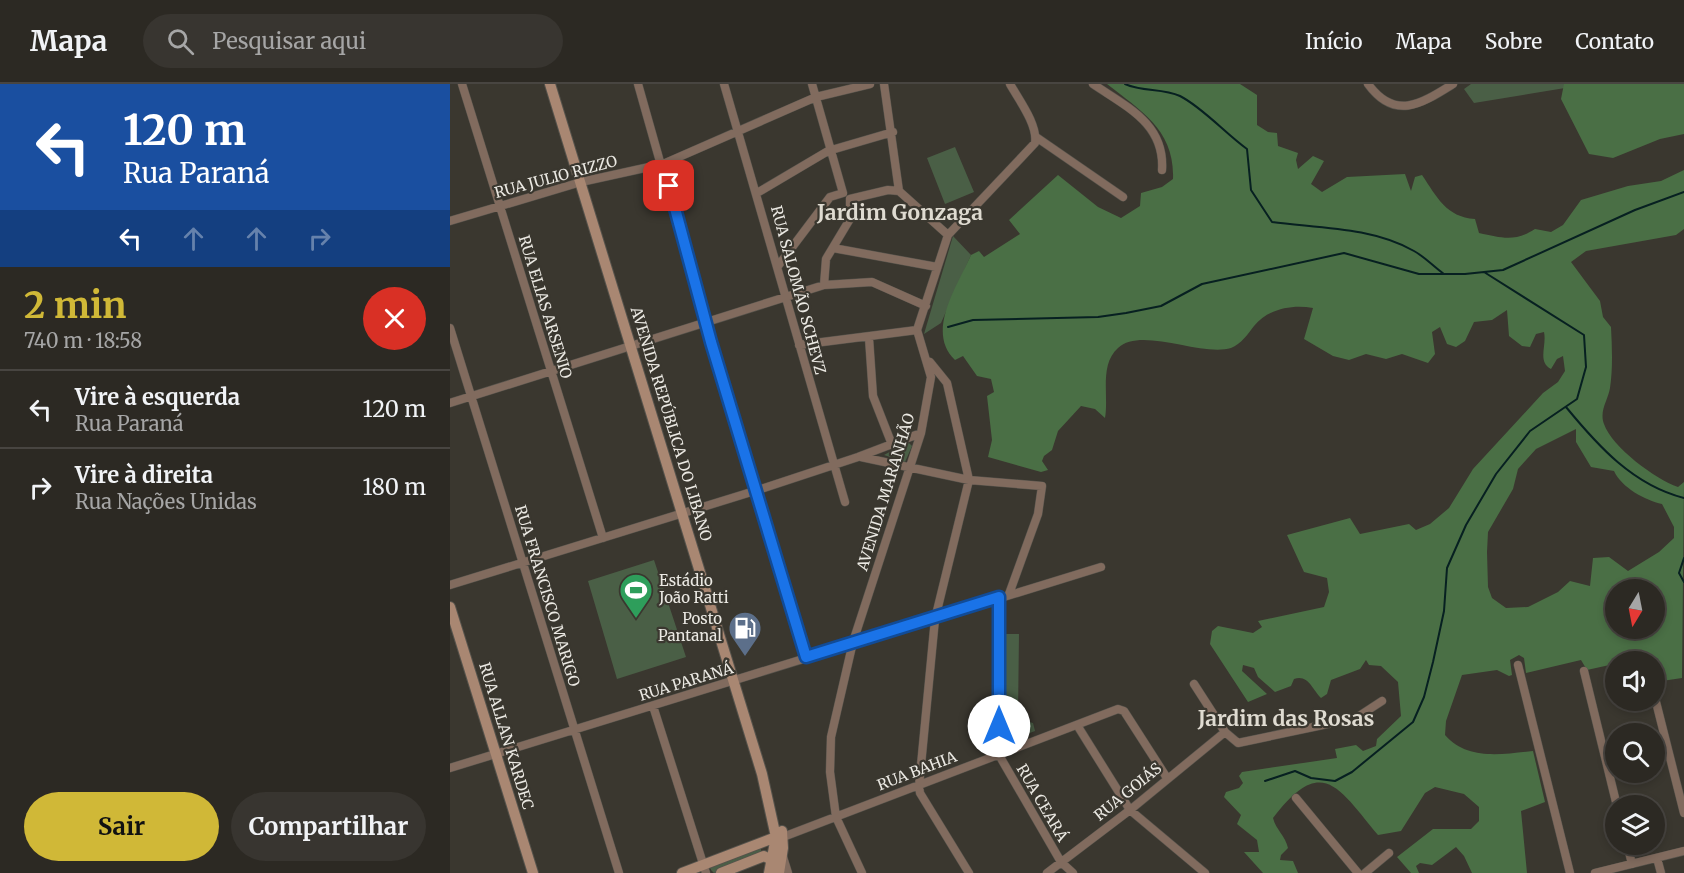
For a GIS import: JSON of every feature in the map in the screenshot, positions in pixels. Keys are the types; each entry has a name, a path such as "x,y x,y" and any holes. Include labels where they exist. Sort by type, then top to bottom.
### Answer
{"main road":[{"name":"AVENIDA REPÚBLICA DO LIBANO","path":"550,84 762,774 780,837 773,857"},
{"name":"RUA ALLAN KARDEC","path":"450,607 533,873"},
{"name":"RUA BAHIA","path":"682,873 704,869 780,837"},
{"path":"760,844 773,857 779,873"},
{"path":"721,873 773,857"},
{"path":"770,873 773,857"}],"street":[{"name":"RUA ELIAS ARSENIO","path":"462,84 603,538"},
{"path":"638,84 663,164 706,323 806,657"},
{"name":"RUA SALOMÃO SCHEVZ","path":"724,84 845,502"},
{"path":"812,84 843,193 850,199 850,219 824,266 824,285"},
{"name":"RUA JULIO RIZZO","path":"450,221 580,182 663,164 816,97 870,84"},
{"path":"884,84 899,191"},
{"path":"1010,84 1036,137 1123,197"},
{"path":"1094,84 1149,125 1156,134 1163,154 1162,170"},
{"path":"1368,84 1384,102 1396,106 1423,102 1453,84"},
{"path":"757,193 832,150 892,132"},
{"path":"799,345 869,338 917,330 948,235 1033,149 1036,137"},
{"path":"850,199 888,190 899,191 948,235"},
{"path":"778,266 830,197 843,193"},
{"path":"833,248 938,267"},
{"path":"450,403 824,285 872,282 926,306"},
{"name":"RUA FRANCISCO MARIGO","path":"450,328 619,873"},
{"name":"AVENIDA MARANHÃO","path":"862,873 837,817 830,772 831,737 853,642 921,433 931,383 927,359 917,330"},
{"path":"869,338 873,396 891,442"},
{"path":"927,359 947,383 969,480 935,619 919,786 920,793 969,873"},
{"path":"450,585 834,465 891,442 921,433"},
{"path":"858,457 969,480 1042,486 1038,514 1009,594"},
{"name":"RUA PARANÁ","path":"450,768 1101,567"},
{"name":"RUA CEARÁ","path":"999,597 999,755 1061,862 1073,873"},
{"path":"1518,665 1570,873"},
{"path":"1584,671 1614,795"},
{"path":"1194,684 1225,732 1232,740 1245,744 1294,730 1356,718 1382,700"},
{"path":"653,706 704,869"},
{"name":"RUA BAHIA","path":"780,837 1118,709 1126,715 1167,778"},
{"path":"1658,711 1684,813"},
{"path":"1077,725 1130,810 1205,873"},
{"name":"RUA GOIÁS","path":"1047,873 1130,810 1225,732"},
{"path":"1296,798 1358,873"},
{"path":"1595,873 1684,851"},
{"path":"1365,873 1389,853"},
{"path":"1630,855 1632,864"},
{"path":"773,857 788,873"},
{"path":"1657,858 1661,873"}],"green space":[{"path":"1107,84 1240,84 1257,95 1257,125 1268,132 1277,133 1278,146 1298,153 1296,160 1298,169 1313,156 1324,161 1311,184 1322,192 1347,177 1405,174 1411,191 1415,177 1422,175 1449,210 1475,219 1479,233 1502,237 1521,236 1535,229 1551,232 1563,225 1581,200 1628,186 1661,181 1684,170 1684,229 1676,235 1586,251 1571,262 1600,301 1603,317 1611,327 1611,380 1604,406 1604,424 1625,452 1647,470 1678,487 1684,482 1682,678 1665,681 1665,651 1605,651 1605,666 1587,670 1581,660 1526,673 1524,658 1519,655 1510,660 1512,675 1509,676 1497,670 1462,675 1446,721 1445,735 1464,749 1486,754 1533,751 1545,802 1521,811 1527,873 1472,873 1464,856 1456,847 1432,865 1420,863 1416,866 1419,873 1411,873 1397,857 1433,829 1471,829 1479,821 1479,807 1464,794 1435,787 1425,793 1401,831 1378,835 1340,792 1329,785 1317,783 1304,787 1290,798 1273,818 1288,848 1281,855 1280,860 1293,861 1298,873 1263,873 1244,852 1259,852 1257,840 1237,824 1241,815 1224,797 1226,792 1239,788 1243,783 1239,776 1242,772 1337,758 1335,749 1356,745 1363,751 1376,746 1377,739 1401,716 1398,682 1381,666 1369,665 1366,660 1360,669 1331,680 1327,694 1321,698 1306,680 1299,678 1294,679 1291,686 1275,692 1258,677 1254,668 1243,665 1242,671 1267,694 1248,702 1210,644 1212,631 1218,626 1253,633 1262,627 1258,621 1324,607 1329,592 1327,578 1304,572 1287,535 1350,518 1360,534 1409,524 1416,530 1430,524 1449,508 1473,469 1543,393 1558,382 1565,371 1563,356 1557,359 1551,369 1544,362 1544,332 1536,334 1530,347 1522,346 1509,336 1507,310 1492,320 1474,322 1465,341 1456,347 1447,344 1440,327 1432,332 1435,354 1428,363 1402,354 1386,359 1366,354 1349,360 1333,356 1304,339 1313,308 1289,307 1266,315 1231,348 1204,349 1141,340 1128,342 1118,348 1109,363 1105,418 1095,409 1081,406 1058,431 1052,450 1044,456 1042,461 1048,470 1041,472 988,457 992,440 987,396 994,392 991,379 977,376 963,356 955,360 947,349 943,336 943,322 952,294 971,255 979,251 984,257 1020,234 1009,220 1058,175 1098,207 1121,218 1140,206 1141,193 1162,187 1173,179 1168,147 1154,123","holes":["1576,429 1576,442 1591,467 1614,471 1622,483 1635,492 1648,500 1662,504 1674,527 1674,538 1659,552 1628,571 1609,557 1593,558 1590,586 1570,581 1558,592 1528,607 1506,608 1492,598 1488,587 1488,532 1513,489 1518,469 1536,449"]},
{"path":"1471,84 1564,84 1565,88 1474,103 1464,89"},
{"path":"1564,84 1684,84 1684,134 1660,139 1613,158 1589,154 1561,99"},
{"path":"955,147 974,192 945,204 927,158"},
{"path":"953,236 971,255 941,323 924,334"},
{"path":"908,442 912,446 905,462 884,455"},
{"name":"Estádio João Ratti","path":"654,560 686,657 617,679 588,581"},
{"path":"1004,634 1019,634 1018,714 1025,715 1026,721 1033,723 1035,731 1004,743"},
{"path":"761,848 761,854 714,873 711,870 710,867"}],"waterway":[{"path":"1125,84 1180,96 1197,107 1247,149 1251,190 1272,222 1344,230 1381,237 1414,251 1444,274"},
{"path":"948,327 973,320 1098,317 1126,313 1161,306 1202,284 1344,253 1419,274 1465,274 1503,270 1635,210 1684,192"},
{"path":"1265,781 1295,771 1311,778 1335,781 1352,772 1413,722 1424,697 1433,662 1444,611 1447,568 1466,525 1496,474 1530,431 1577,399 1586,367 1584,335 1484,272"},
{"path":"1566,407 1604,450 1633,474 1649,484 1684,498"},
{"path":"1684,558 1679,573 1684,582"}],"place":[{"name":"Estádio João Ratti","path":"636,619"},
{"name":"Posto Pantanal","path":"745,657"}],"district":[{"name":"Jardim Gonzaga","path":"900,213"},
{"name":"Jardim das Rosas","path":"1286,719"}],"route":[{"path":"669,186 711,342 806,657 935,619 999,597 999,726"}]}
